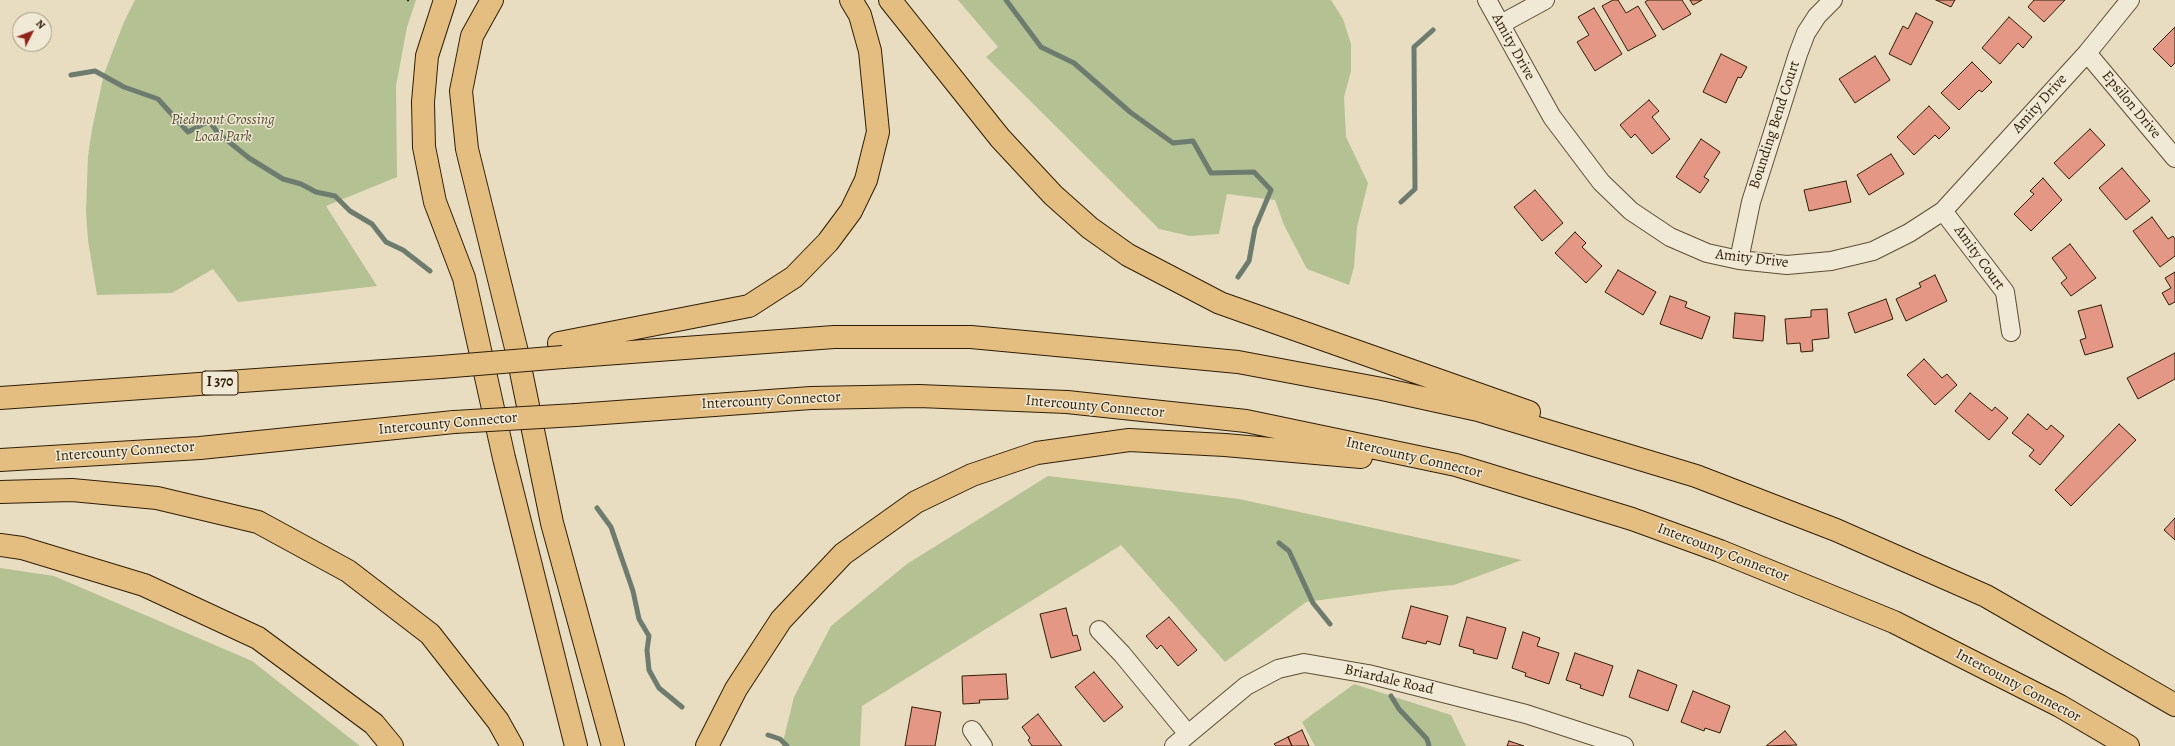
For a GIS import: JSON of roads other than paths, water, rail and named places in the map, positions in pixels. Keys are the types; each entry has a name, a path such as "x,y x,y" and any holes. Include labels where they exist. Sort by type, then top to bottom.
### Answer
{"highway":[{"path":"445,0 427,56 423,102 424,147 435,202 464,278 506,465 576,746"},
{"path":"492,0 472,36 461,91 467,149 517,352 552,523 613,746"},
{"path":"561,350 749,306 794,277 828,242 851,211 866,180 878,132 870,52 860,15 850,0"},
{"path":"890,0 1000,138 1053,195 1090,228 1128,255 1220,303 1492,398 1836,530 1986,596 2175,705"},
{"path":"561,350 834,337 971,337 1238,362 1478,410 1696,476"},
{"name":"I 370","path":"0,398 441,367 561,350"},
{"name":"Intercounty Connector","path":"0,460 200,448 454,422 811,398 919,396 1067,402 1246,421 1456,465 1632,519 1805,584 1894,622 1968,658 2060,706 2128,746"},
{"path":"707,746 736,689 781,620 843,554 916,502 972,475 1037,454 1129,440 1225,445 1456,465"},
{"path":"0,492 72,490 157,498 258,522 348,571 430,634 498,721 512,746"},
{"path":"0,545 22,548 144,585 258,638 374,724 392,746"},
{"path":"720,746 736,689"}],"street":[{"name":"Amity Drive","path":"1487,0 1552,117 1601,182 1631,211 1670,237 1707,253 1739,260 1787,264 1838,259 1872,251 1909,233 1943,211 2087,53 2130,0"},
{"path":"1501,24 1545,0"},
{"name":"Bounding Bend Court","path":"1739,260 1751,202 1798,54 1806,33 1817,16 1833,0"},
{"name":"Epsilon Drive","path":"2087,53 2175,158"},
{"name":"Amity Court","path":"1943,211 2005,292 2011,332"},
{"path":"1098,630 1122,654 1188,734"},
{"name":"Briardale Road","path":"1174,746 1246,686 1278,669 1304,663 1368,674 1518,712 1624,746"},
{"path":"972,730 984,746"}],"waterway":[{"path":"1006,0 1041,47 1074,63 1130,112 1173,143 1193,141 1211,173 1254,172 1271,190 1255,228 1249,261 1238,277"},
{"path":"1401,202 1415,189 1414,47 1433,30"},
{"path":"71,75 95,71 124,87 158,99 188,132 209,121 218,133 249,158 283,179 301,184 316,192 335,196 350,211 372,224 386,242 403,250 430,271"},
{"path":"597,508 611,527 633,591 639,619 649,636 647,650 649,670 659,688 682,707"},
{"path":"1279,543 1289,551 1313,603 1330,624"},
{"path":"1391,696 1399,709 1427,739 1429,746"},
{"path":"768,735 780,739 787,746"}],"park label":[{"name":"Piedmont Crossing Local Park","path":"223,128"}]}
